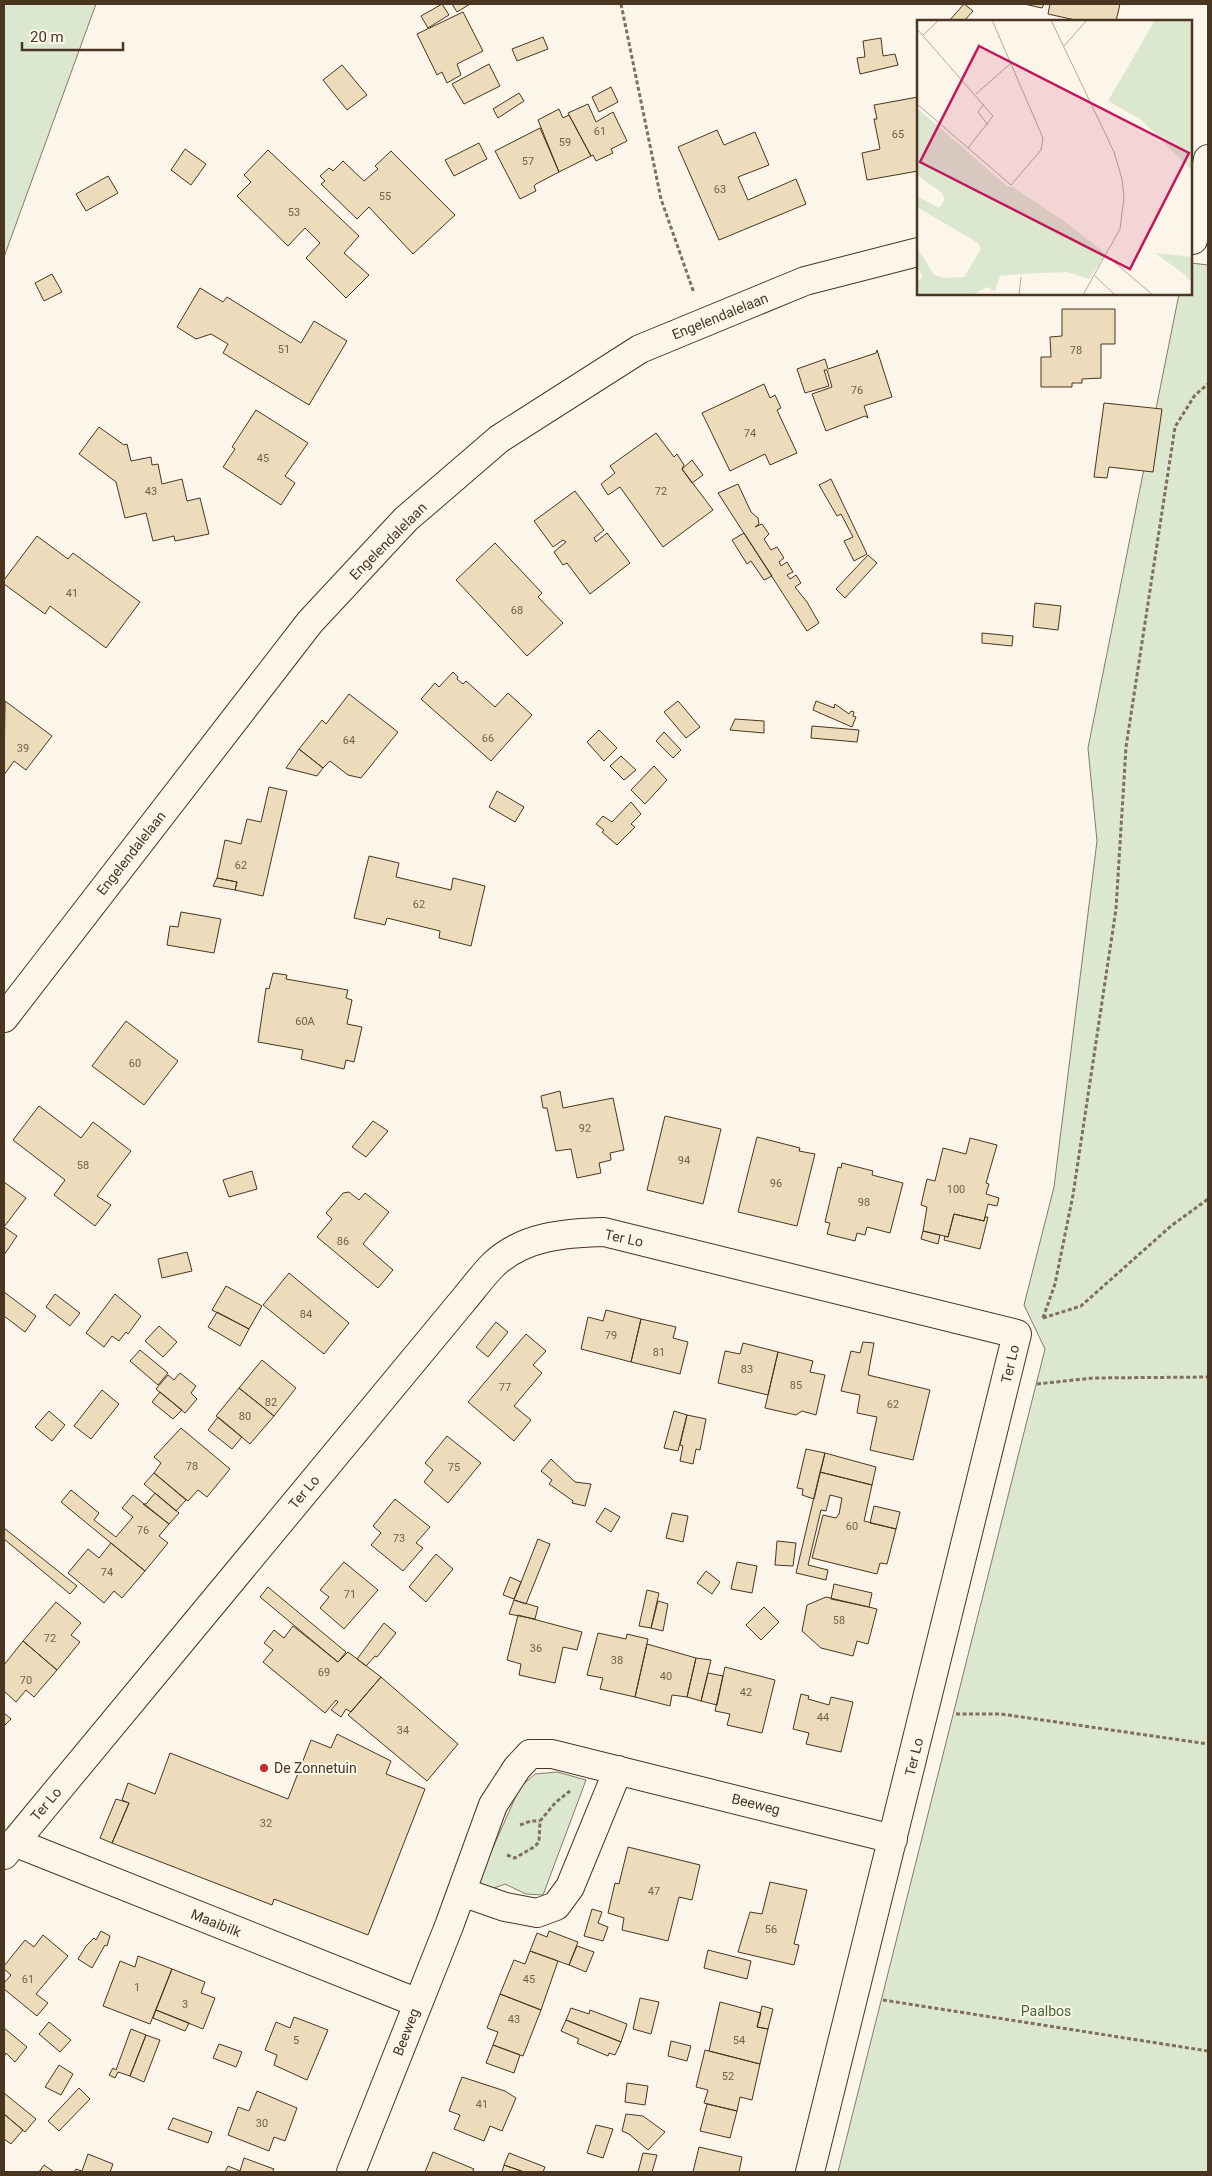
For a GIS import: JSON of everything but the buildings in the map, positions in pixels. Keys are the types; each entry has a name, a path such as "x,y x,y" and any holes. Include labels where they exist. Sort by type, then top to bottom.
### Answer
{"street":[{"path":"1197,240 1208,159"},
{"name":"Engelendalelaan","path":"4,1018 310,622 406,519 499,439 640,349 805,281 917,252"},
{"name":"Ter Lo","path":"9,1848 495,1263 526,1244 562,1234 604,1232 1017,1334 896,1830"},
{"name":"Beeweg","path":"351,2172 462,1892 493,1804 517,1768 530,1754 552,1754 896,1830"},
{"path":"462,1892 505,1906 537,1913 556,1906 570,1887 618,1770"},
{"path":"810,2172 896,1830"},
{"name":"Maaibilk","path":"9,1848 418,2003"}],"path":[{"path":"621,4 661,199 704,322"},
{"path":"1208,384 1195,395 1175,427 1126,746 1115,919 1073,1195 1055,1284 1043,1318 1081,1306 1171,1226 1208,1199"},
{"path":"1002,1396 1025,1385 1093,1378 1208,1378"},
{"path":"924,1714 1001,1714 1208,1744"},
{"path":"502,1860 507,1855 515,1858 534,1848 539,1842 540,1821 556,1802 572,1790"},
{"path":"853,1995 1208,2051"}],"green space":[{"path":"4,4 96,4 4,257"},
{"name":"Paalbos","path":"1192,263 1208,265 1208,2172 838,2172 1045,1349 1024,1305 1054,1187 1097,841 1088,748 1179,295 1192,295"},
{"path":"557,1772 586,1780 543,1895 526,1894 505,1884 486,1891 479,1879 520,1787 535,1774"}],"place":[{"name":"De Zonnetuin","path":"264,1768"}]}
